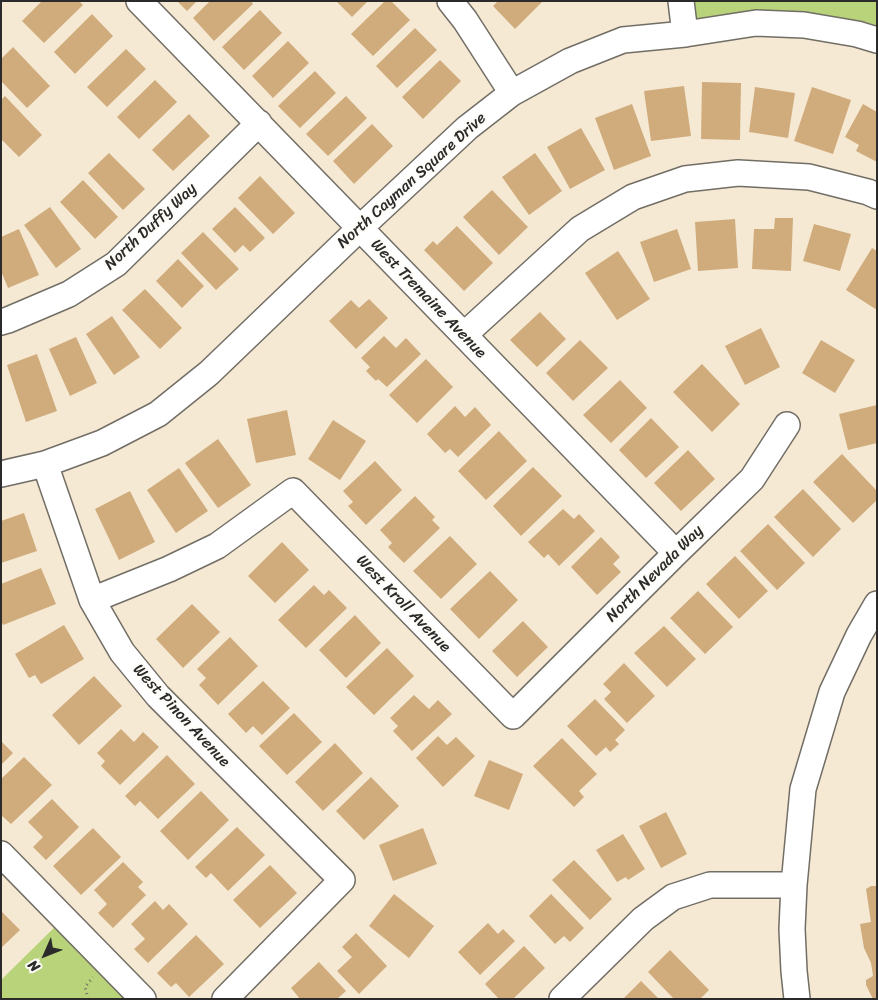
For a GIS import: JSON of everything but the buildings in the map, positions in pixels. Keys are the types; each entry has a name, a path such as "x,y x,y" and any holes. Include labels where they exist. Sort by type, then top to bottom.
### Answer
{"street":[{"name":"West Tremaine Avenue","path":"139,1 676,552"},
{"path":"450,1 465,20 512,93"},
{"path":"681,1 686,34"},
{"name":"North Cayman Square Drive","path":"1,474 45,464 102,443 158,414 209,373 467,128 512,93 570,60 623,40 686,34 756,23 804,25 857,34 877,40"},
{"name":"North Duffy Way","path":"1,322 69,294 116,264 259,123"},
{"path":"464,336 580,229 633,196 685,179 738,173 809,177 877,196"},
{"name":"North Nevada Way","path":"513,716 676,552 752,479 787,425"},
{"name":"West Pinon Avenue","path":"45,464 92,600 122,652 158,696 342,880 225,999"},
{"name":"West Kroll Avenue","path":"92,600 170,568 217,546 293,491 513,716"},
{"path":"797,999 793,954 794,885 803,789 832,692 859,635 877,604"},
{"path":"1,854 143,999"},
{"path":"562,999 643,919 672,897 710,885 794,885"}],"green space":[{"path":"681,1 877,1 877,40 857,34 685,34"},
{"path":"64,918 138,999 1,999 1,980"}]}
